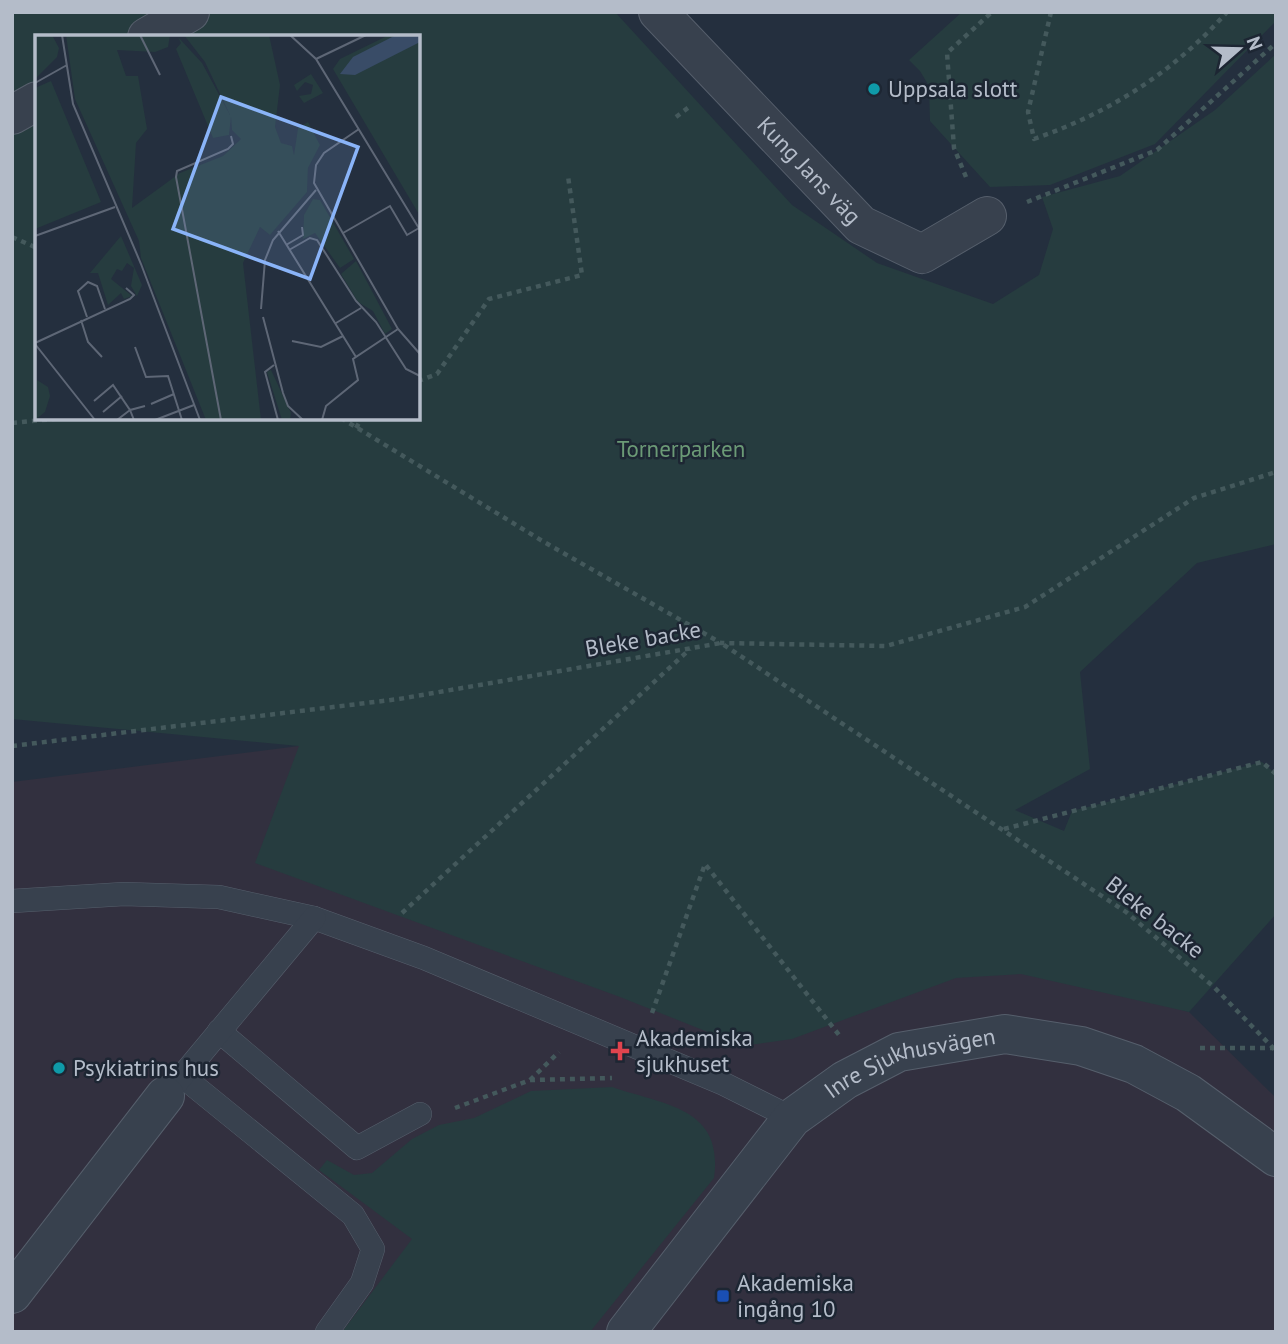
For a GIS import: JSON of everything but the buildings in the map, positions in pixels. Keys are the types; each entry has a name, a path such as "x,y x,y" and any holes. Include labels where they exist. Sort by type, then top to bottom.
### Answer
{"street":[{"path":"150,35 190,12"},
{"name":"Kung Jans väg","path":"658,12 861,225 922,254 988,216"},
{"path":"12,115 35,102"},
{"name":"Inre Sjukhusvägen","path":"626,1332 792,1118 845,1080 899,1052 1005,1034 1081,1046 1134,1064 1188,1093 1276,1157"},
{"path":"12,1294 174,1086"}],"lane":[{"path":"12,901 124,894 219,897 314,918 425,958 724,1084 792,1118"},
{"path":"314,918 174,1086 353,1216 373,1249 362,1283 327,1332"},
{"path":"219,1031 357,1148 431,1114"}],"path":[{"path":"954,148 947,52 992,12"},
{"path":"1051,12 1028,112 1034,139 1074,125 1138,90 1188,52 1227,12"},
{"path":"988,216 1057,192 1157,150 1276,43"},
{"path":"420,380 436,374 489,299 582,275 568,176"},
{"path":"12,237 35,247"},
{"path":"12,422 38,420"},
{"path":"344,420 544,542 721,643 886,646 1025,607 1194,498 1276,472"},
{"path":"356,428 361,420"},
{"name":"Bleke backe","path":"12,746 399,699 721,643 1126,912 1213,987 1275,1049"},
{"path":"399,916 690,649"},
{"path":"1004,830 1262,762 1276,774"},
{"path":"648,1024 705,864 841,1039"},
{"path":"1193,1048 1275,1049"},
{"path":"530,1080 559,1052"},
{"path":"431,1114 530,1080 618,1078"}],"shaded area":[{"name":"Akademiska sjukhuset","path":"299,746 1189,1012 1276,1098 1276,1332 12,1332 12,782"}],"green space":[{"name":"Tornerparken","path":"12,12 615,12 792,205 877,263 993,304 1039,275 1053,229 1042,197 1120,176 1215,110 1276,54 1276,544 1197,563 1080,672 1090,769 1015,810 1064,831 1072,811 1262,762 1276,774 1276,914 1189,1012 1021,974 956,978 792,1039 743,1046 620,997 255,863 299,746 12,719"},
{"path":"962,12 1276,12 1276,21 1155,144 1050,185 990,187 930,121 929,86 909,60"},
{"path":"612,1087 670,1105 700,1123 710,1136 715,1154 714,1178 590,1332 342,1332 412,1239 319,1170 327,1160 354,1175 372,1173 412,1139 439,1125 474,1118 531,1091"}],"place":[{"name":"Uppsala slott","path":"874,89"},
{"name":"Akademiska sjukhuset","path":"620,1051"},
{"name":"Psykiatrins hus","path":"59,1068"},
{"name":"Akademiska ingång 10","path":"723,1296"}]}
